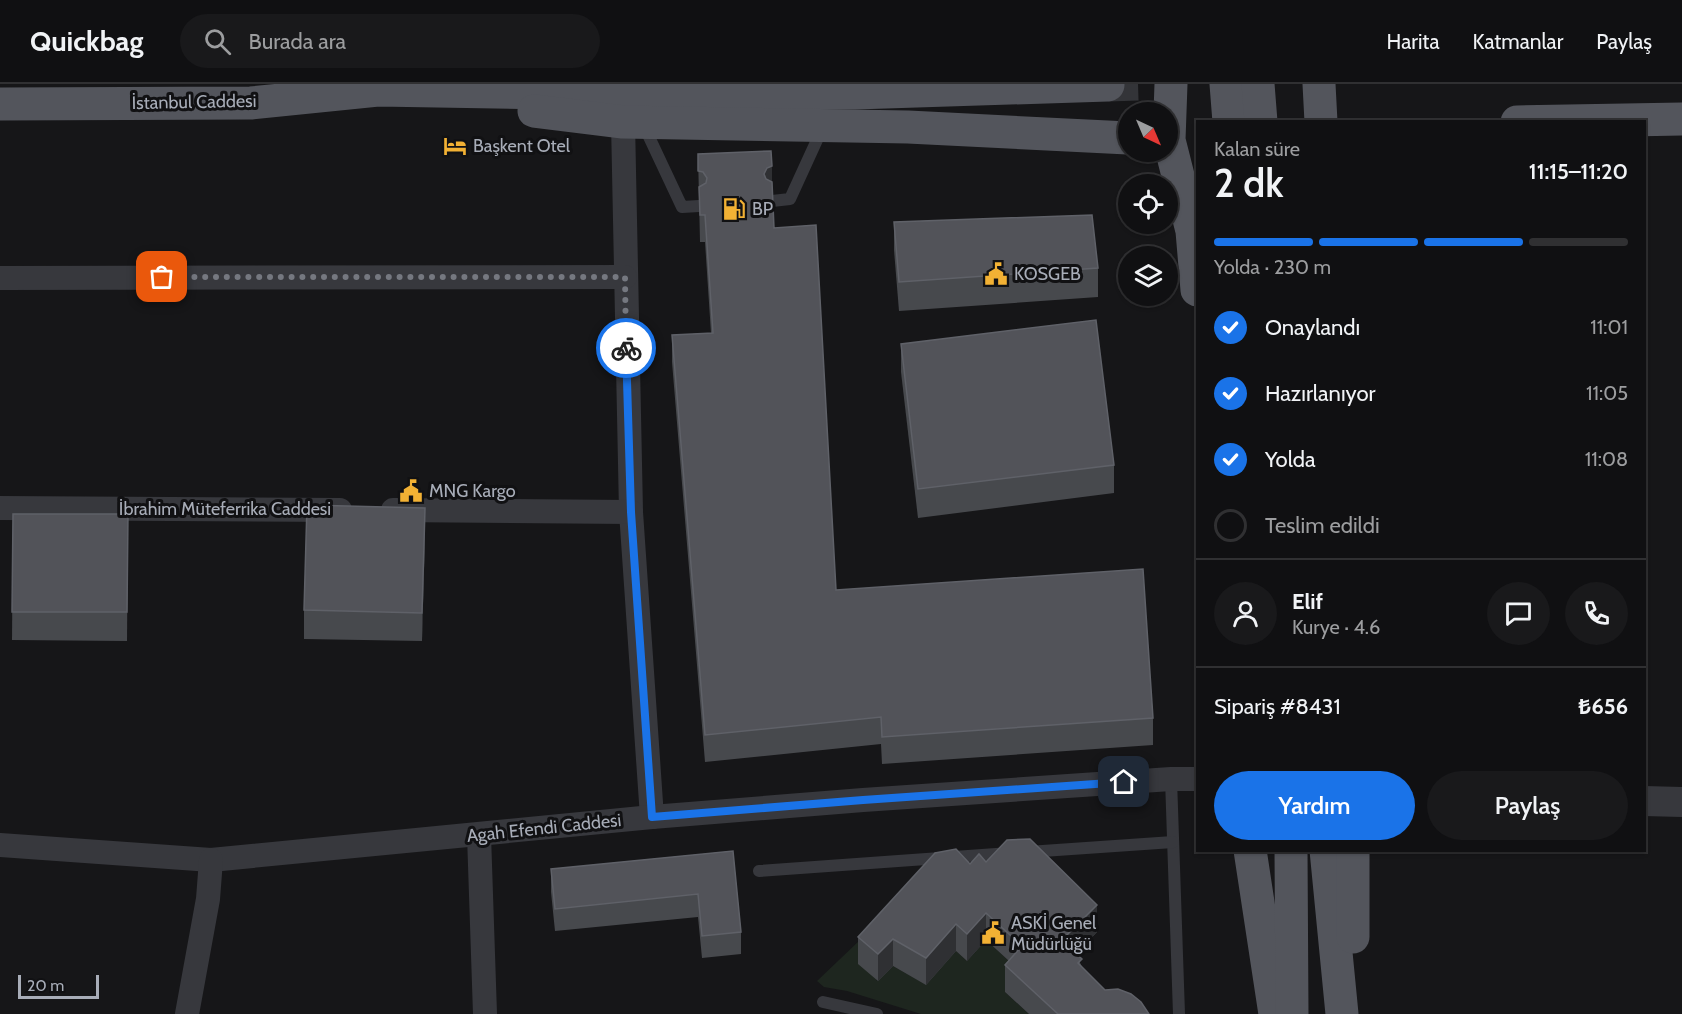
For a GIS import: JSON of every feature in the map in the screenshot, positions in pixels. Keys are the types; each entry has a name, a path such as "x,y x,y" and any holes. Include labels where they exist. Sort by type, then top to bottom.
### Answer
{"main road":[{"path":"1171,84 1173,102"},
{"path":"1226,84 1228,120"},
{"path":"1258,84 1260,120"},
{"path":"1319,84 1321,120"},
{"name":"İstanbul Caddesi","path":"0,104 251,103 378,90 601,94 855,93 1108,85"},
{"path":"378,90 633,123 908,127 1118,138"},
{"path":"1627,120 1682,119"},
{"path":"1178,142 1192,231 1196,278"},
{"path":"1250,852 1275,1014"},
{"path":"1291,852 1292,1014"},
{"path":"1326,852 1342,1014"},
{"path":"1352,1014 1353,852"}],"street":[{"path":"633,123 625,277 631,512 652,817"},
{"path":"0,278 625,277"},
{"name":"İbrahim Müteferrika Caddesi","path":"0,508 631,512"},
{"name":"Agah Efendi Caddesi","path":"0,845 211,860 652,817 1172,778 1196,779"},
{"path":"1646,801 1682,802"},
{"path":"479,835 485,1014"},
{"path":"187,1014 208,899 211,860"}],"lane":[{"path":"633,123 682,207 699,206"},
{"path":"772,201 790,199 824,125"},
{"path":"1172,778 1179,1014"},
{"path":"759,871 1173,842"},
{"path":"824,1002 877,1014"}],"shaded area":[{"path":"860,940 877,981 893,966 925,984 956,951 967,961 986,940 1022,973 1005,992 1029,1014 921,1014 847,991 824,987 817,981"}],"building":[{"path":"771,151 772,166 767,168 764,174 766,179 772,182 774,228 816,225 836,590 1143,569 1153,718 882,737 881,717 705,735 672,335 713,333 705,215 700,215 699,187 706,183 707,178 703,172 698,171 698,154"},
{"path":"1092,215 1098,268 899,282 894,222"},
{"path":"1096,320 1114,465 918,489 901,344"},
{"path":"307,505 425,508 422,613 304,610"},
{"path":"13,514 128,514 127,612 12,612"},
{"path":"1030,839 1097,905 1062,940 1082,959 1078,963 1105,990 1118,989 1131,994 1141,1002 1149,1014 1058,1014 1005,965 1022,946 986,913 967,934 956,924 926,958 893,939 878,954 858,937 935,853 956,849 970,864 979,854 986,862 1007,840"},
{"path":"733,851 741,932 702,936 698,894 555,909 551,869"}],"tunnel":[{"path":"1108,85 1138,84"}],"way so far":[{"path":"162,277 625,277 626,348"}],"place":[{"name":"Başkent Otel","path":"455,146"},
{"name":"BP","path":"734,209"},
{"name":"KOSGEB","path":"996,274"},
{"name":"MNG Kargo","path":"411,491"},
{"name":"ASKİ Genel Müdürlüğü","path":"993,933"}],"route":[{"path":"626,348 631,512 652,817 1124,782"}]}
